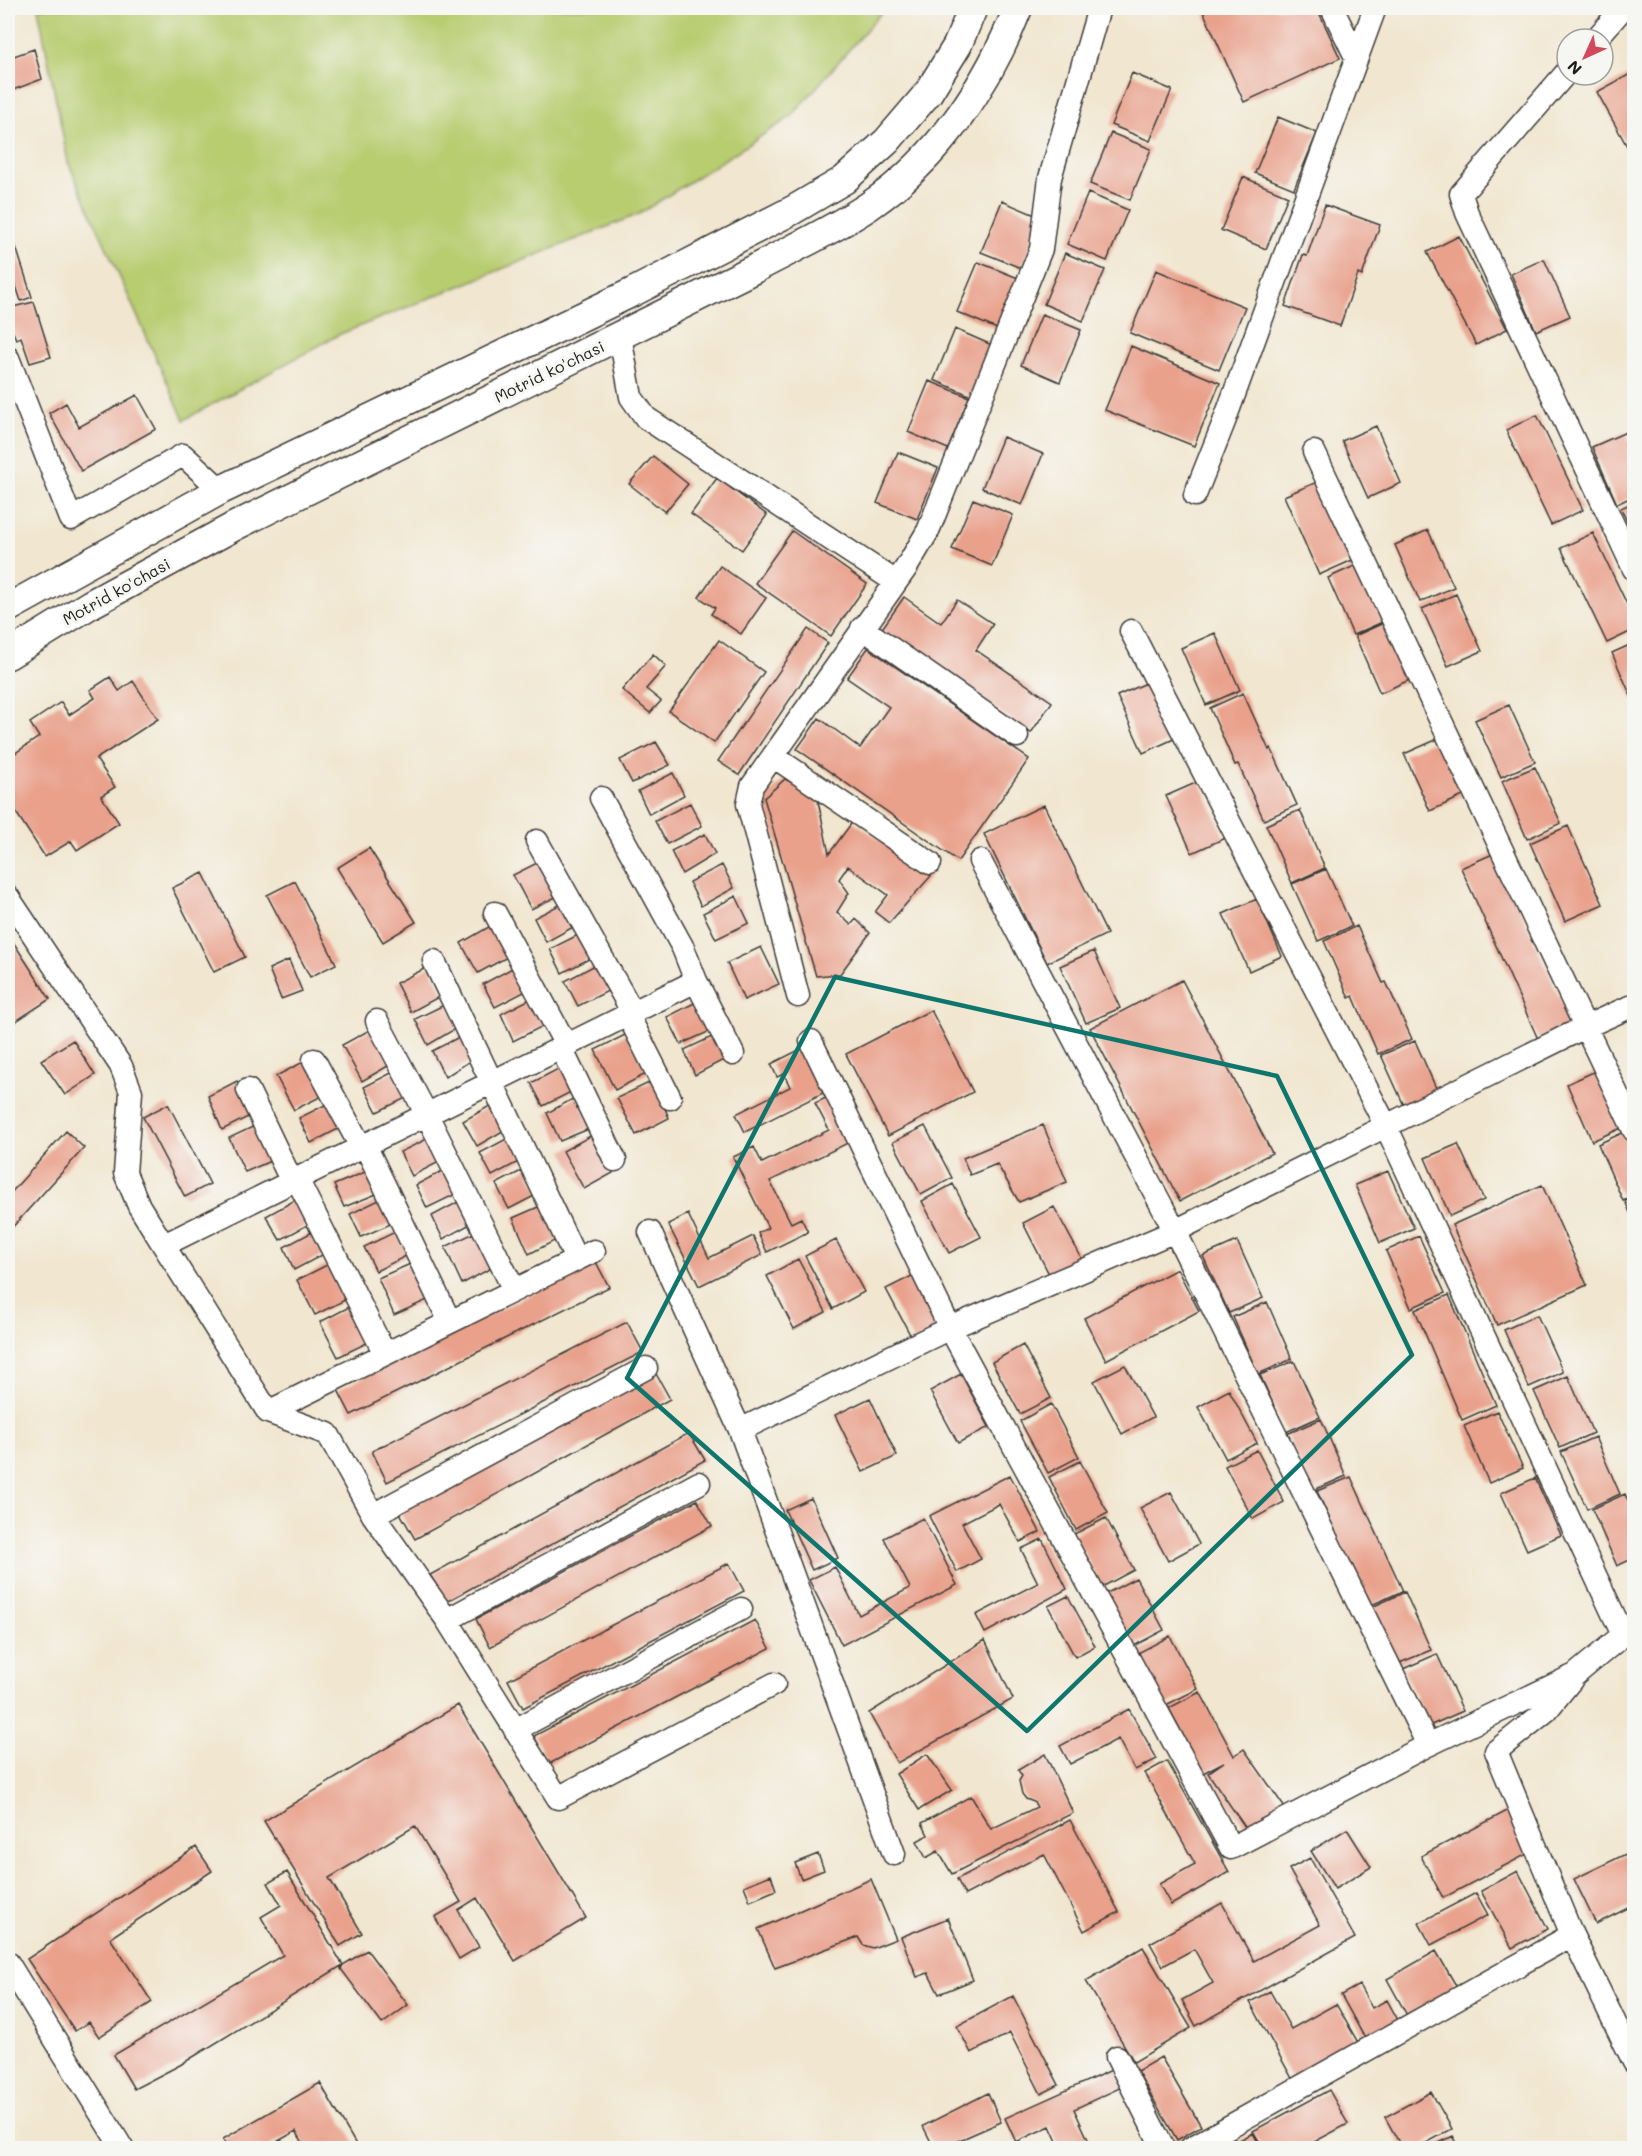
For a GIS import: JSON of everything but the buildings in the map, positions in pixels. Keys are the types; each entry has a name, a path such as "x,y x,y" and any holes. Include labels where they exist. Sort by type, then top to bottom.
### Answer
{"main road":[{"name":"Motrid ko'chasi","path":"8,609 221,490 633,292 793,210 844,180 888,141 928,93 957,46 973,8"},
{"name":"Motrid ko'chasi","path":"8,655 91,604 235,526 813,239 869,206 894,187 940,141 980,87 996,58 1018,8"}],"street":[{"path":"798,996 748,804 752,786 896,582 928,531 1041,249 1050,178 1099,8"},
{"path":"1332,8 1356,57"},
{"path":"1195,495 1224,422 1375,8"},
{"path":"1606,27 1623,8"},
{"path":"1555,86 1461,194 1467,213 1635,569"},
{"path":"620,336 631,397 646,418 896,582"},
{"path":"8,358 71,519 183,454 221,490"},
{"path":"1314,452 1635,1130"},
{"path":"862,628 1017,736"},
{"path":"1131,631 1386,1126 1629,1632 1575,1675 1546,1711 1496,1751 1572,1935 1635,2062"},
{"path":"773,756 930,863"},
{"path":"602,798 683,948 696,981 734,1054"},
{"path":"537,841 630,1014 670,1098"},
{"path":"980,861 1175,1231 1428,1745"},
{"path":"8,897 122,1066 131,1092 125,1173 139,1206 268,1412 328,1434 373,1515 447,1620 558,1798 774,1684"},
{"path":"495,913 563,1047 615,1160"},
{"path":"268,1412 585,1255 493,1082 434,961"},
{"path":"164,1245 696,981"},
{"path":"740,1430 950,1328 1175,1231 1585,1027 1635,1005"},
{"path":"377,1021 427,1114 514,1290"},
{"path":"811,1041 950,1328 1231,1848 1428,1745 1575,1675"},
{"path":"314,1060 363,1146 450,1322"},
{"path":"248,1090 386,1354"},
{"path":"650,1232 740,1430 894,1854"},
{"path":"373,1515 646,1368"},
{"path":"447,1620 699,1483"},
{"path":"515,1730 741,1609"},
{"path":"1191,2148 1572,1935"},
{"path":"8,1963 122,2148"},
{"path":"1117,2056 1163,2148"}],"highlighted area":[{"path":"835,977 1277,1076 1412,1355 1027,1731 627,1378"}],"green space":[{"path":"38,8 885,8 791,117 639,214 338,335 184,420 68,162"}]}
